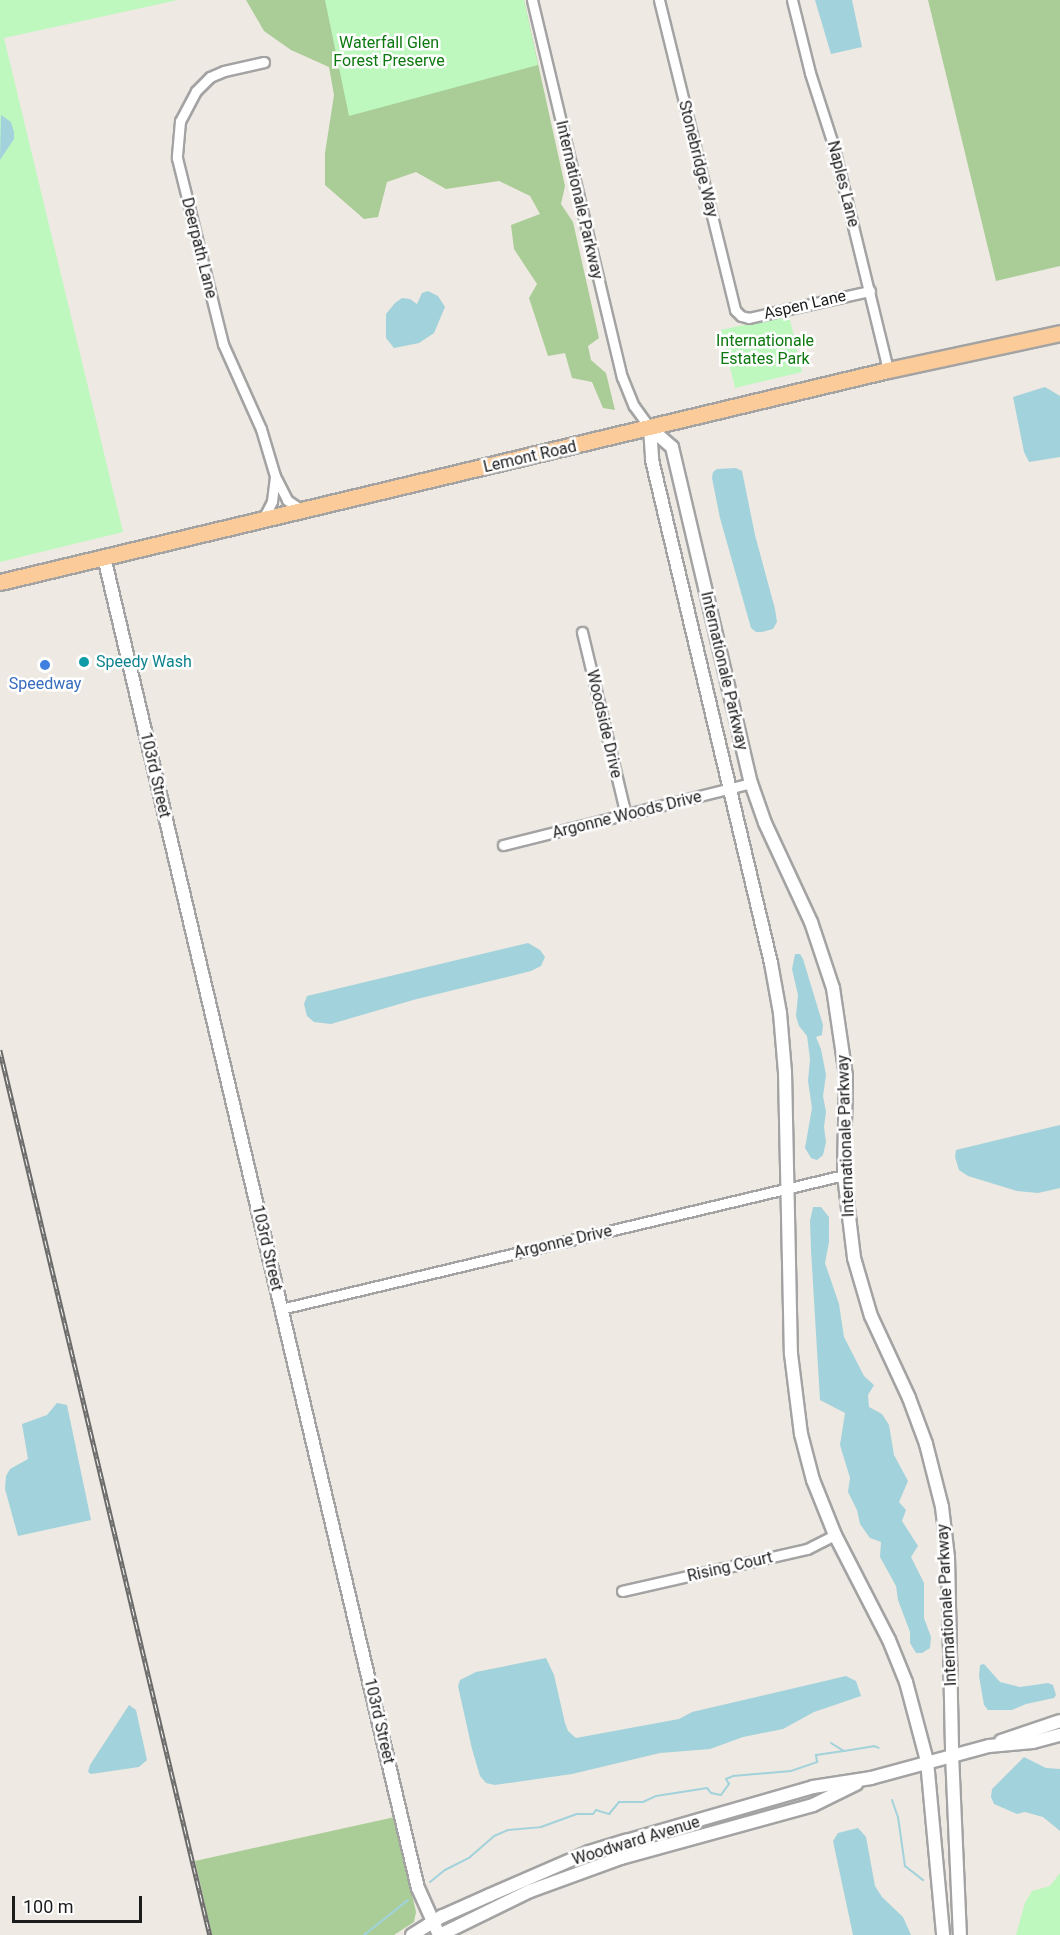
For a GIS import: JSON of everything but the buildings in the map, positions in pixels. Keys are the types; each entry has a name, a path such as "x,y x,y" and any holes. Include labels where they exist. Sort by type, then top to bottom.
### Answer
{"main road":[{"name":"Lemont Road","path":"0,582 888,370 1060,333"}],"street":[{"name":"Internationale Parkway","path":"532,0 622,377 634,406 651,428 672,447 751,783 765,823 811,922 835,996 846,1076 844,1175 849,1231 862,1287 877,1330 918,1421 942,1507 948,1557 952,1754 960,1935"},
{"name":"Stonebridge Way","path":"659,0 733,304 741,316"},
{"name":"Naples Lane","path":"792,0 810,73 833,144 888,370"},
{"name":"Deerpath Lane","path":"264,62 236,67 210,77 186,106 180,121 176,143 177,158 217,324 231,364 261,429 275,476 286,500 302,510"},
{"name":"Aspen Lane","path":"741,316 762,316 870,291"},
{"name":"Internationale Parkway","path":"651,428 652,460 771,963 780,1013 785,1072 791,1354 795,1400 813,1480 835,1535 899,1664 927,1761 943,1935"},
{"name":"Deerpath Lane","path":"263,519 272,501 275,476"},
{"name":"103rd Street","path":"104,557 418,1888 439,1935"},
{"name":"Woodside Drive","path":"582,633 626,815"},
{"name":"Argonne Woods Drive","path":"504,845 751,783"},
{"name":"Argonne Drive","path":"281,1308 844,1175"},
{"name":"Rising Court","path":"622,1591 807,1549 835,1535"},
{"path":"989,1746 1029,1729 1060,1721"},
{"path":"989,1746 1033,1742 1060,1735"},
{"name":"Woodward Avenue","path":"412,1935 432,1923 589,1852 813,1787 871,1778 952,1754 989,1746"},
{"name":"Woodward Avenue","path":"439,1935 530,1891 621,1858 813,1805 871,1778"}],"green space":[{"path":"0,0 178,0 4,38 123,532 0,562"},
{"path":"246,0 524,0 565,186 561,204 573,222 599,338 588,346 591,360 606,373 615,410 603,408 592,382 572,378 565,353 548,356 529,298 537,284 514,249 511,225 540,214 530,196 499,181 446,189 416,172 387,182 378,217 364,219 325,185 325,153 334,95 329,67 291,50 264,31"},
{"name":"Waterfall Glen Forest Preserve","path":"325,0 524,0 538,65 349,116"},
{"path":"928,0 1060,0 1060,266 996,281"},
{"name":"Internationale Estates Park","path":"789,315 802,372 735,388 721,330"},
{"path":"395,1817 416,1912 414,1922 394,1935 212,1935 195,1861"},
{"path":"1060,1873 1060,1935 1016,1935 1025,1903 1032,1891 1050,1886"}],"water":[{"path":"815,0 852,0 862,47 831,54"},
{"path":"1,115 11,122 14,139 0,160"},
{"path":"428,291 438,296 445,307 434,333 419,343 394,348 386,338 386,314 402,298 410,299 417,304 422,293"},
{"path":"1045,387 1060,396 1060,457 1029,462 1024,452 1013,397"},
{"path":"736,468 742,471 755,535 775,609 777,622 773,629 762,632 756,632 751,628 720,518 712,478 713,472 717,469"},
{"path":"528,943 540,950 545,957 541,966 531,971 413,1000 331,1024 314,1022 307,1016 304,1004 307,996"},
{"path":"795,954 800,954 803,959 823,1025 822,1035 816,1037 826,1075 823,1096 826,1112 824,1127 826,1142 823,1155 817,1160 811,1158 805,1148 812,1108 808,1081 810,1059 807,1036 799,1026 796,1016 798,995 792,969"},
{"path":"1060,1125 1060,1188 1038,1193 1017,1191 968,1176 959,1170 955,1157 956,1150"},
{"path":"813,1207 821,1207 829,1217 829,1242 825,1263 839,1304 844,1337 864,1376 874,1385 868,1395 869,1407 882,1414 889,1425 894,1455 908,1481 899,1502 906,1510 902,1521 918,1546 911,1557 924,1583 924,1618 931,1637 930,1648 922,1653 916,1653 910,1643 910,1632 898,1600 896,1586 880,1557 881,1542 870,1538 860,1524 857,1510 848,1492 850,1478 840,1445 845,1413 820,1400 811,1250 810,1221"},
{"path":"57,1403 67,1405 91,1520 18,1536 5,1489 6,1476 10,1469 28,1459 22,1424 47,1415"},
{"path":"546,1658 554,1675 568,1731 576,1738 679,1719 692,1712 846,1676 856,1681 861,1696 814,1712 783,1729 743,1737 710,1749 660,1753 572,1774 495,1785 486,1783 480,1776 472,1749 458,1686 460,1680 476,1672"},
{"path":"984,1664 1000,1682 1020,1687 1048,1683 1053,1685 1056,1695 1054,1698 1026,1704 1012,1710 988,1710 984,1705 979,1676 980,1665"},
{"path":"129,1705 136,1710 147,1760 139,1767 91,1774 88,1772 90,1765"},
{"path":"1024,1757 1046,1768 1060,1769 1060,1831 1043,1817 1025,1812 1017,1814 994,1804 991,1797 992,1789"},
{"path":"858,1828 866,1837 875,1886 882,1897 903,1917 911,1935 853,1935 833,1841 838,1833"}],"waterway":[{"path":"831,1743 844,1751 874,1746 879,1748"},
{"path":"430,1882 445,1870 470,1857 494,1836 508,1830 541,1827 577,1814 593,1814 596,1810 609,1814 619,1802 643,1802 656,1796 707,1788 711,1793 721,1795 729,1784 726,1779 733,1776 791,1771 817,1762 816,1755 844,1751"},
{"path":"892,1800 898,1817 905,1866 923,1880"},
{"path":"364,1935 408,1900"}],"railway":[{"path":"0,1050 210,1935"}],"place":[{"name":"Speedy Wash","path":"84,662"},
{"name":"Speedway","path":"45,665"}]}
